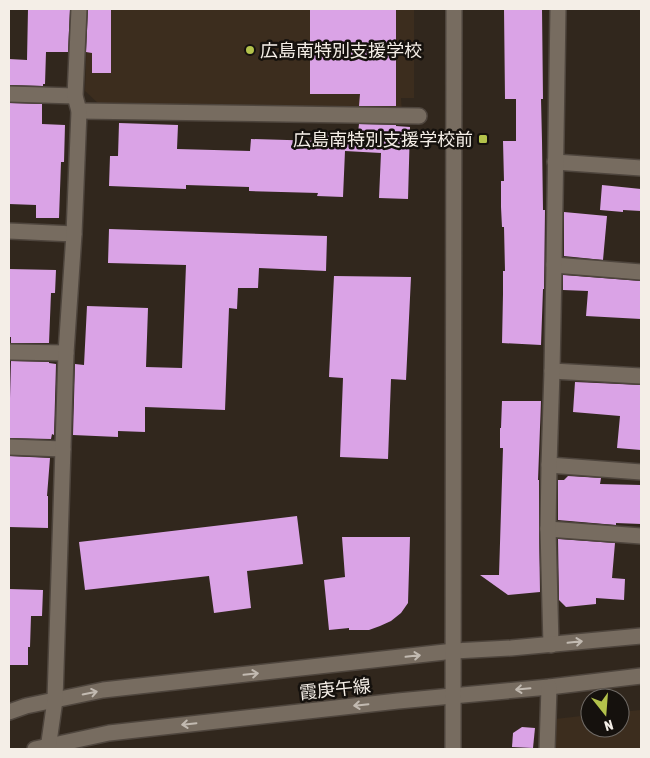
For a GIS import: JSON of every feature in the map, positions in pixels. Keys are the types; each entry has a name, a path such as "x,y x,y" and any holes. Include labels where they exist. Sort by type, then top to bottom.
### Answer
{"street":[{"path":"44,748 55,700 66,353 74,234 79,111 75,96 79,9"},
{"path":"453,749 454,9"},
{"path":"551,645 548,530 558,9"},
{"path":"9,94 75,96"},
{"path":"79,111 419,116"},
{"path":"555,162 641,168"},
{"path":"9,231 74,234"},
{"path":"554,265 641,272"},
{"path":"9,352 66,353"},
{"path":"552,371 641,376"},
{"path":"9,447 63,449"},
{"path":"549,465 641,472"},
{"path":"548,530 641,536"},
{"path":"9,712 26,706 103,690 454,651 551,645 641,636"},
{"name":"霞庚午線","path":"44,748 109,733 641,676"},
{"path":"547,749 549,687"}],"shaded area":[{"name":"広島南特別支援学校","path":"88,9 414,9 414,98 401,98 402,112 100,105 85,91"},
{"path":"641,710 641,749 553,749 555,719 580,716 580,738 630,738 630,711"}],"building":[{"path":"28,9 70,9 68,52 46,52 45,84 43,86 9,85 9,59 27,60"},
{"path":"88,9 111,9 111,73 92,73 92,53 86,52"},
{"path":"310,9 396,9 396,106 359,106 360,94 310,94"},
{"path":"504,9 542,9 543,99 541,99 543,210 545,210 541,345 502,343 503,271 505,271 504,227 502,227 501,207 501,181 504,181 503,141 516,141 516,99 505,99"},
{"path":"9,103 42,104 42,124 65,125 64,162 61,162 59,218 36,218 36,205 9,204"},
{"path":"119,123 178,125 177,149 250,151 251,139 320,141 320,132 358,133 359,124 410,127 408,199 379,198 381,153 345,151 343,197 317,196 318,193 249,191 249,187 186,185 186,189 109,186 110,156 118,156"},
{"path":"602,185 641,189 641,211 600,210"},
{"path":"564,212 607,216 603,260 564,256"},
{"path":"109,229 327,236 326,271 259,268 258,288 238,288 237,309 229,308 225,410 145,407 145,432 118,431 118,437 73,435 75,364 84,365 87,306 148,308 146,367 182,368 186,265 108,263"},
{"path":"9,269 56,270 55,293 51,293 49,343 11,343 11,337 9,337"},
{"path":"563,275 641,281 641,319 586,316 588,291 563,290"},
{"path":"334,276 411,277 406,380 391,379 388,459 340,457 343,378 329,377"},
{"path":"11,361 49,362 56,364 54,435 52,434 51,439 9,438"},
{"path":"575,382 641,385 641,450 617,448 620,416 573,412"},
{"path":"502,401 541,401 538,480 540,592 508,595 480,575 499,575 503,448 500,448"},
{"path":"9,456 50,458 47,496 48,528 9,527"},
{"path":"568,476 601,478 600,484 641,485 641,524 616,523 616,525 558,520 558,480 564,480"},
{"path":"297,516 303,564 247,571 251,608 214,613 209,576 85,590 79,542"},
{"path":"342,537 410,537 408,603 401,613 391,621 369,630 349,630 349,628 329,630 324,580 345,577"},
{"path":"558,539 615,543 612,578 625,579 624,600 596,598 596,604 566,607 559,600"},
{"path":"9,589 43,590 42,616 31,616 28,665 9,665"},
{"path":"522,727 535,728 533,748 512,747 513,733"}],"place":[{"name":"広島南特別支援学校","path":"250,50"},
{"name":"広島南特別支援学校前","path":"483,139"}]}
